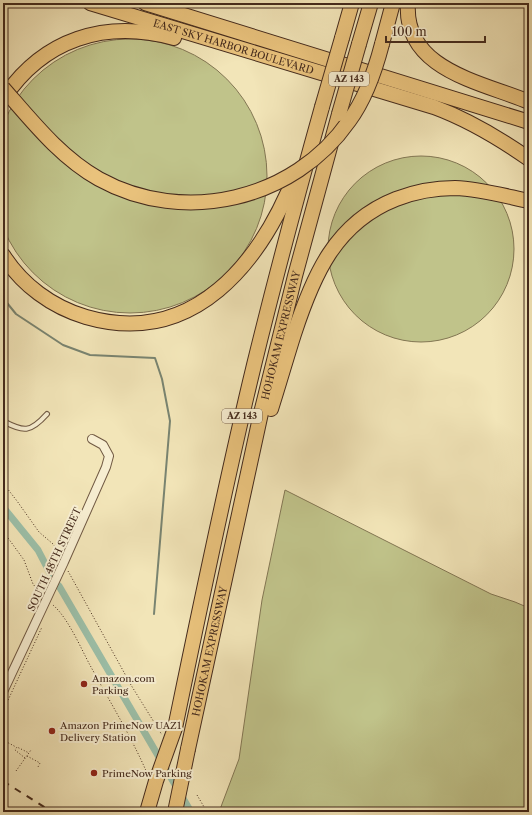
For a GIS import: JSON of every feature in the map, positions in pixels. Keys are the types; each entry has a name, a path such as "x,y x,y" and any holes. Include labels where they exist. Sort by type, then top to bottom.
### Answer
{"highway":[{"name":"EAST SKY HARBOR BOULEVARD","path":"90,3 434,107 457,116 492,134 529,159"},
{"name":"EAST SKY HARBOR BOULEVARD","path":"144,3 529,122"},
{"name":"HOHOKAM EXPRESSWAY","path":"157,812 223,500 254,366 279,265 352,3"},
{"name":"HOHOKAM EXPRESSWAY","path":"175,812 261,413 285,316 339,114 371,3"},
{"path":"3,88 59,150 100,180 131,193 161,200 189,203 217,201 245,195 273,185 297,171 326,148 350,120 364,96 374,72 392,3"},
{"path":"408,3 409,20 414,34 425,52 435,62 452,72 529,102"},
{"path":"3,98 29,67 55,49 85,36 118,30 138,30 158,33 296,71 352,82"},
{"path":"3,255 21,278 37,292 56,305 83,316 110,322 131,323 160,319 189,309 211,296 229,281 248,260 267,233 287,196 322,107"},
{"path":"230,552 249,497 272,407 302,311 317,274 336,243 353,226 371,212 395,200 423,191 443,188 465,189 529,201"},
{"path":"147,812 174,728"},
{"path":"182,812 188,749"}],"street":[{"name":"SOUTH 48TH STREET","path":"3,692 64,562 106,467 109,456 103,445 92,439"}],"lane":[{"path":"3,421 16,428 28,429 38,424 47,414"}],"path":[{"path":"3,483 38,532 53,544 61,553 72,580 164,740"},
{"path":"3,531 24,560 33,584 58,609 72,631 135,745 147,772"},
{"path":"3,723 5,715 3,712 43,626"},
{"path":"3,740 28,753"},
{"path":"16,747 15,750 25,758"},
{"path":"16,771 31,750"},
{"path":"27,755 40,763 38,767"},
{"path":"197,795 207,812"}],"green space":[{"path":"130,39 157,42 182,49 206,62 227,79 244,100 257,124 264,149 267,176 264,203 257,228 244,252 227,273 206,290 182,303 157,310 130,313 103,310 78,303 54,290 33,273 16,252 3,228 -4,203 -7,176 -4,149 3,124 16,100 33,79 54,62 78,49 103,42"},
{"path":"421,156 439,158 456,163 465,167 487,183 503,205 507,214 512,231 514,249 512,267 507,284 503,293 487,315 465,331 456,335 439,340 421,342 403,340 386,335 377,331 355,315 339,293 335,284 330,267 328,249 330,231 335,214 339,205 355,183 377,167 386,163 403,158"},
{"path":"285,490 491,594 529,608 529,812 219,812 239,759 262,600"}],"waterway":[{"path":"3,298 16,314 63,345 90,355 155,358 162,379 170,421 154,614"},
{"path":"3,507 38,550 51,575"},
{"path":"59,586 191,812"}],"railway":[{"path":"3,781 52,812"}],"place":[{"name":"Amazon.com Parking","path":"84,684"},
{"name":"Amazon PrimeNow UAZ1 Delivery Station","path":"52,731"},
{"name":"PrimeNow Parking","path":"94,773"}]}
